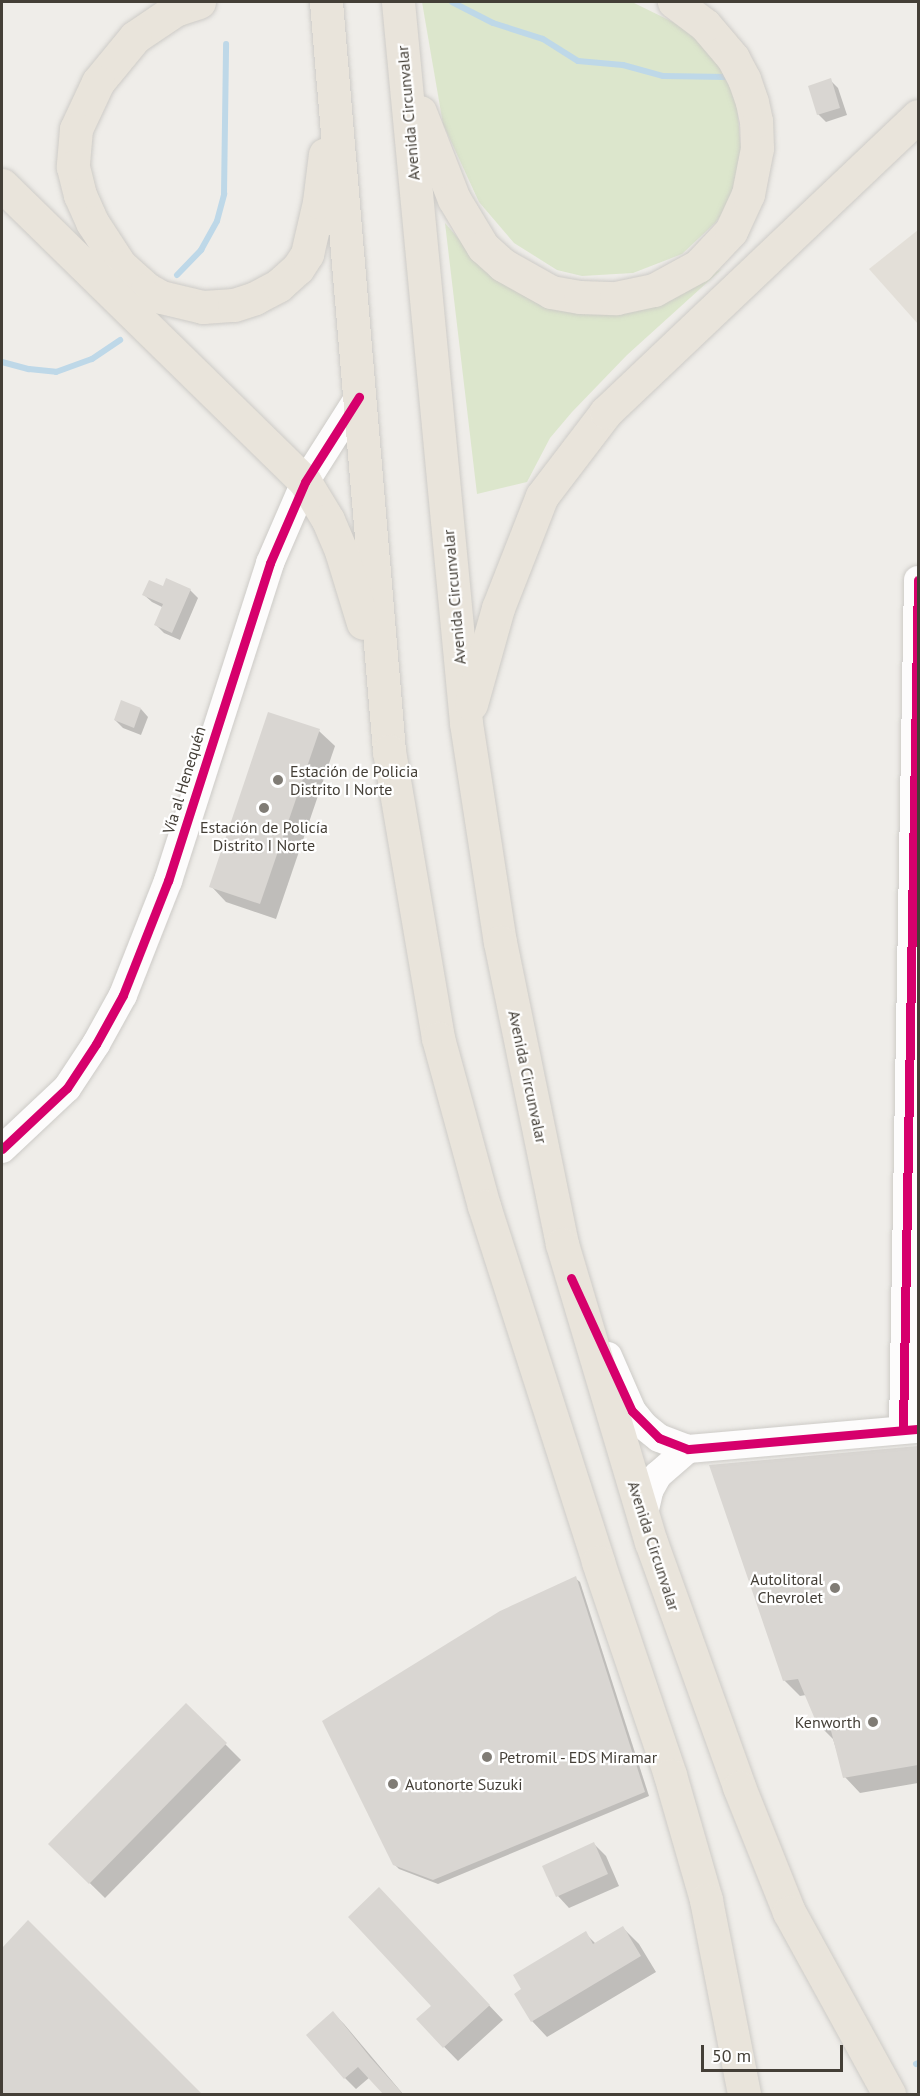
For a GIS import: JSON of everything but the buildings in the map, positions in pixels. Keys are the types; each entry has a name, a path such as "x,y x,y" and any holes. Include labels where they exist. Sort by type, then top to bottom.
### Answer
{"highway":[{"path":"199,2 175,10 135,38 98,82 76,129 73,167 80,195 92,222 120,265 147,289 179,303 203,307 226,306 255,298 279,285 298,268 307,254 319,202 333,83"},
{"path":"326,2 389,751"},
{"name":"Avenida Circunvalar","path":"398,2 466,723 500,942 571,1278 643,1518 739,1787 789,1912 889,2094"},
{"path":"404,65 442,173 454,200 483,247 519,276 551,292 599,298 633,295 654,290 678,279 715,250 740,214 754,172 756,121 744,79 721,43 705,25 674,2"},
{"path":"466,723 498,608 542,496 606,412 918,116"},
{"path":"2,185 306,482 328,520 350,576 363,624 389,751 438,1038 484,1206 598,1562 670,1775 706,1900 744,2094"}],"street":[{"name":"Vía al Henequén","path":"2,1149 67,1088 96,1044 123,995 168,881 270,563 306,482 359,396"},
{"path":"571,1278 632,1411 659,1438 688,1449 910,1429 918,580"},
{"path":"643,1518 648,1491 658,1475 688,1449"}],"shaded area":[{"path":"918,230 918,324 869,269"}],"green space":[{"path":"422,2 632,2 683,27 703,44 727,77 737,105 741,151 734,188 726,209 715,223 682,254 633,273 582,276 557,270 514,243 479,202 443,124"},
{"path":"445,223 471,253 558,310 583,314 606,314 652,304 722,269 627,355 572,412 550,438 527,482 477,494"}],"waterway":[{"path":"452,2 493,23 543,39 578,61 623,65 663,76 727,77"},
{"path":"177,275 201,250 217,221 224,194 226,44"},
{"path":"2,362 29,369 56,372 92,359 120,340"}],"cycle path":[{"path":"2,1149 67,1088 96,1044 123,995 168,881 270,563 305,482 359,397"},
{"path":"903,1429 918,580"},
{"path":"571,1278 632,1411 659,1438 688,1449 918,1429"}],"place":[{"name":"Estación de Policia Distrito I Norte","path":"278,780"},
{"name":"Estación de Policía Distrito I Norte","path":"264,808"},
{"name":"Autolitoral Chevrolet","path":"835,1588"},
{"name":"Kenworth","path":"873,1722"},
{"name":"Petromil - EDS Miramar","path":"487,1757"},
{"name":"Autonorte Suzuki","path":"393,1784"}]}
